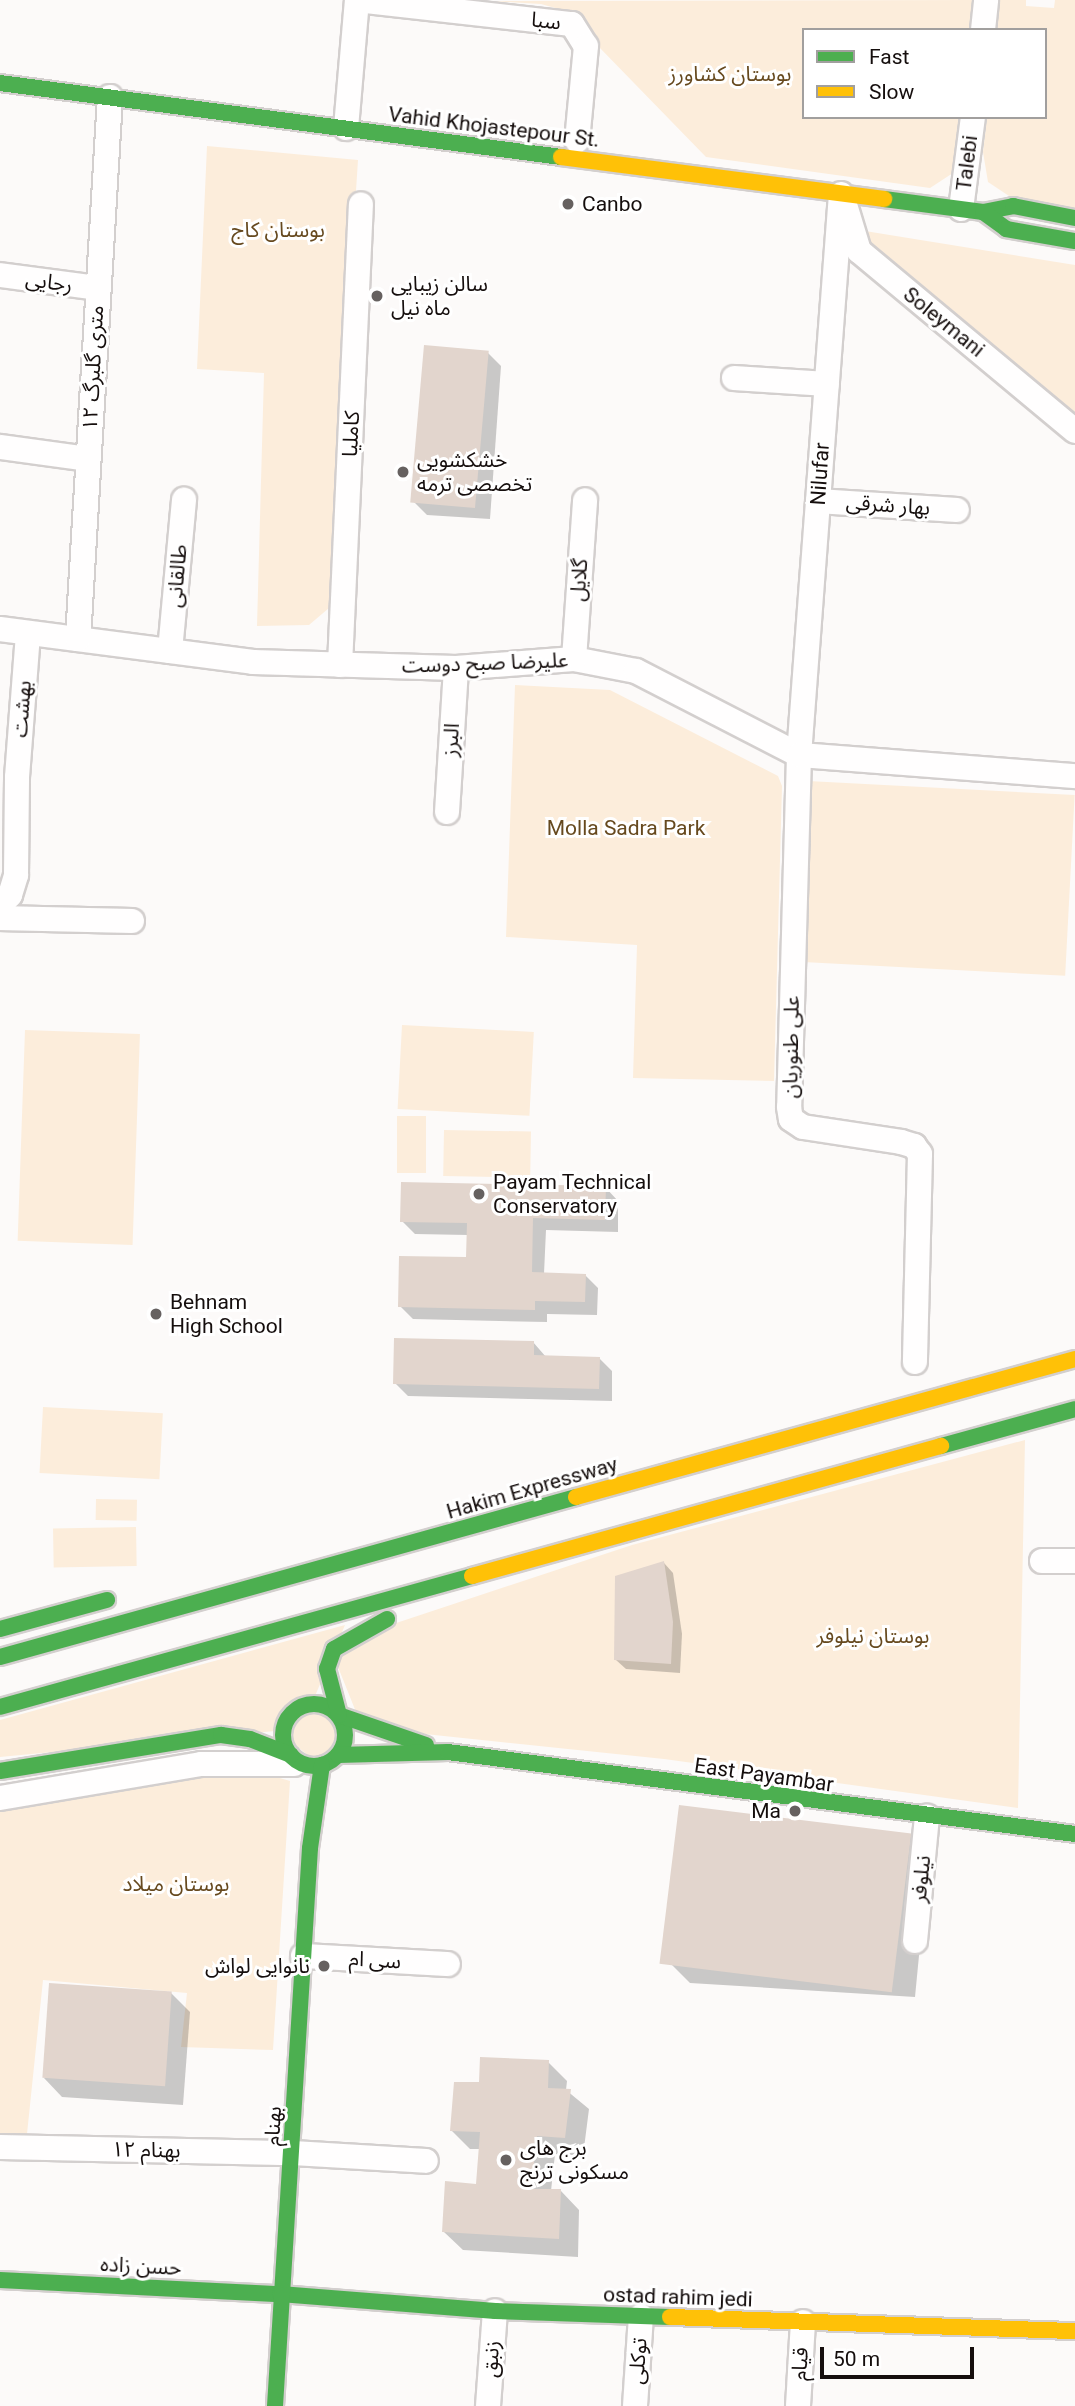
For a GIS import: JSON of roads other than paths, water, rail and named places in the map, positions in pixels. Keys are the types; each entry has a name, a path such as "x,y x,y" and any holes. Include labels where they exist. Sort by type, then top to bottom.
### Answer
{"main road":[{"name":"Vahid Khojastepour St.","path":"0,83 972,211 1013,206 1075,218"},
{"name":"Vahid Khojastepour St.","path":"972,211 1006,229 1075,241"},
{"name":"Hakim Expressway","path":"0,1657 1075,1359"},
{"path":"0,1707 465,1581 1075,1409"},
{"path":"188,1586 320,1569"},
{"path":"0,1771 221,1735 250,1739 305,1762 338,1755 346,1735 327,1669 334,1649 345,1639 465,1581"},
{"path":"0,1629 124,1596"},
{"path":"305,1762 284,1730 298,1709 315,1704 339,1715"},
{"name":"East Payambar","path":"339,1715 449,1752"},
{"name":"East Payambar","path":"338,1755 449,1752 927,1817 1075,1834"},
{"name":"بهنام","path":"275,2406 280,2294 293,2153 310,1847 302,1792 305,1762"},
{"name":"حسن زاده","path":"0,2280 280,2294"},
{"name":"ostad rahim jedi","path":"280,2294 495,2311 1075,2332"}],"street":[{"path":"346,128 357,0"},
{"name":"سبا","path":"357,0 572,24 586,46 577,141"},
{"path":"982,28 986,0"},
{"name":"۱۲ متری گلبرگ","path":"78,639 110,97"},
{"name":"Talebi","path":"972,211 973,119"},
{"name":"Nilufar","path":"799,755 841,194"},
{"name":"Soleymani","path":"841,194 859,251 1075,431"},
{"name":"کاملیا","path":"340,665 361,204"},
{"name":"رجایی","path":"0,275 98,288"},
{"path":"734,377 827,384"},
{"path":"0,447 88,459"},
{"name":"طالقانی","path":"170,651 184,500"},
{"name":"گلایل","path":"574,659 585,500"},
{"name":"بهار شرقی","path":"818,501 957,510"},
{"name":"علیرضا صبح دوست","path":"0,629 253,662 456,668 574,659 636,671 799,755 1075,776"},
{"name":"بهشت","path":"0,906 10,895 16,875 17,777 28,633"},
{"name":"البرز","path":"447,811 456,668"},
{"name":"علی طنوریان","path":"799,755 789,1107 792,1119 803,1127 901,1142 914,1146 920,1154 915,1362"},
{"path":"0,918 132,921"},
{"path":"1042,1561 1075,1561"},
{"path":"0,1798 201,1764 305,1762"},
{"name":"نیلوفر","path":"915,1941 927,1817"},
{"name":"سی ام","path":"303,1956 448,1964"},
{"name":"بهنام ۱۲","path":"0,2147 293,2153 426,2161"},
{"name":"زنبق","path":"488,2406 495,2311"},
{"name":"توکلی","path":"635,2406 641,2316"},
{"name":"قیام","path":"798,2406 803,2322"}],"place":[{"name":"Canbo","path":"568,204"},
{"name":"سالن زیبایی ماه نیل","path":"377,296"},
{"name":"خشکشویی تخصصی ترمه","path":"403,472"},
{"name":"Payam Technical Conservatory","path":"479,1194"},
{"name":"Behnam High School","path":"156,1314"},
{"name":"Ma","path":"795,1811"},
{"name":"نانوایی لواش","path":"324,1966"},
{"name":"برج های مسکونی ترنج","path":"506,2160"}],"park label":[{"name":"بوستان کشاورز","path":"730,74"},
{"name":"بوستان کاج","path":"278,230"},
{"name":"Molla Sadra Park","path":"626,828"},
{"name":"بوستان نیلوفر","path":"873,1636"},
{"name":"بوستان میلاد","path":"176,1884"}]}
